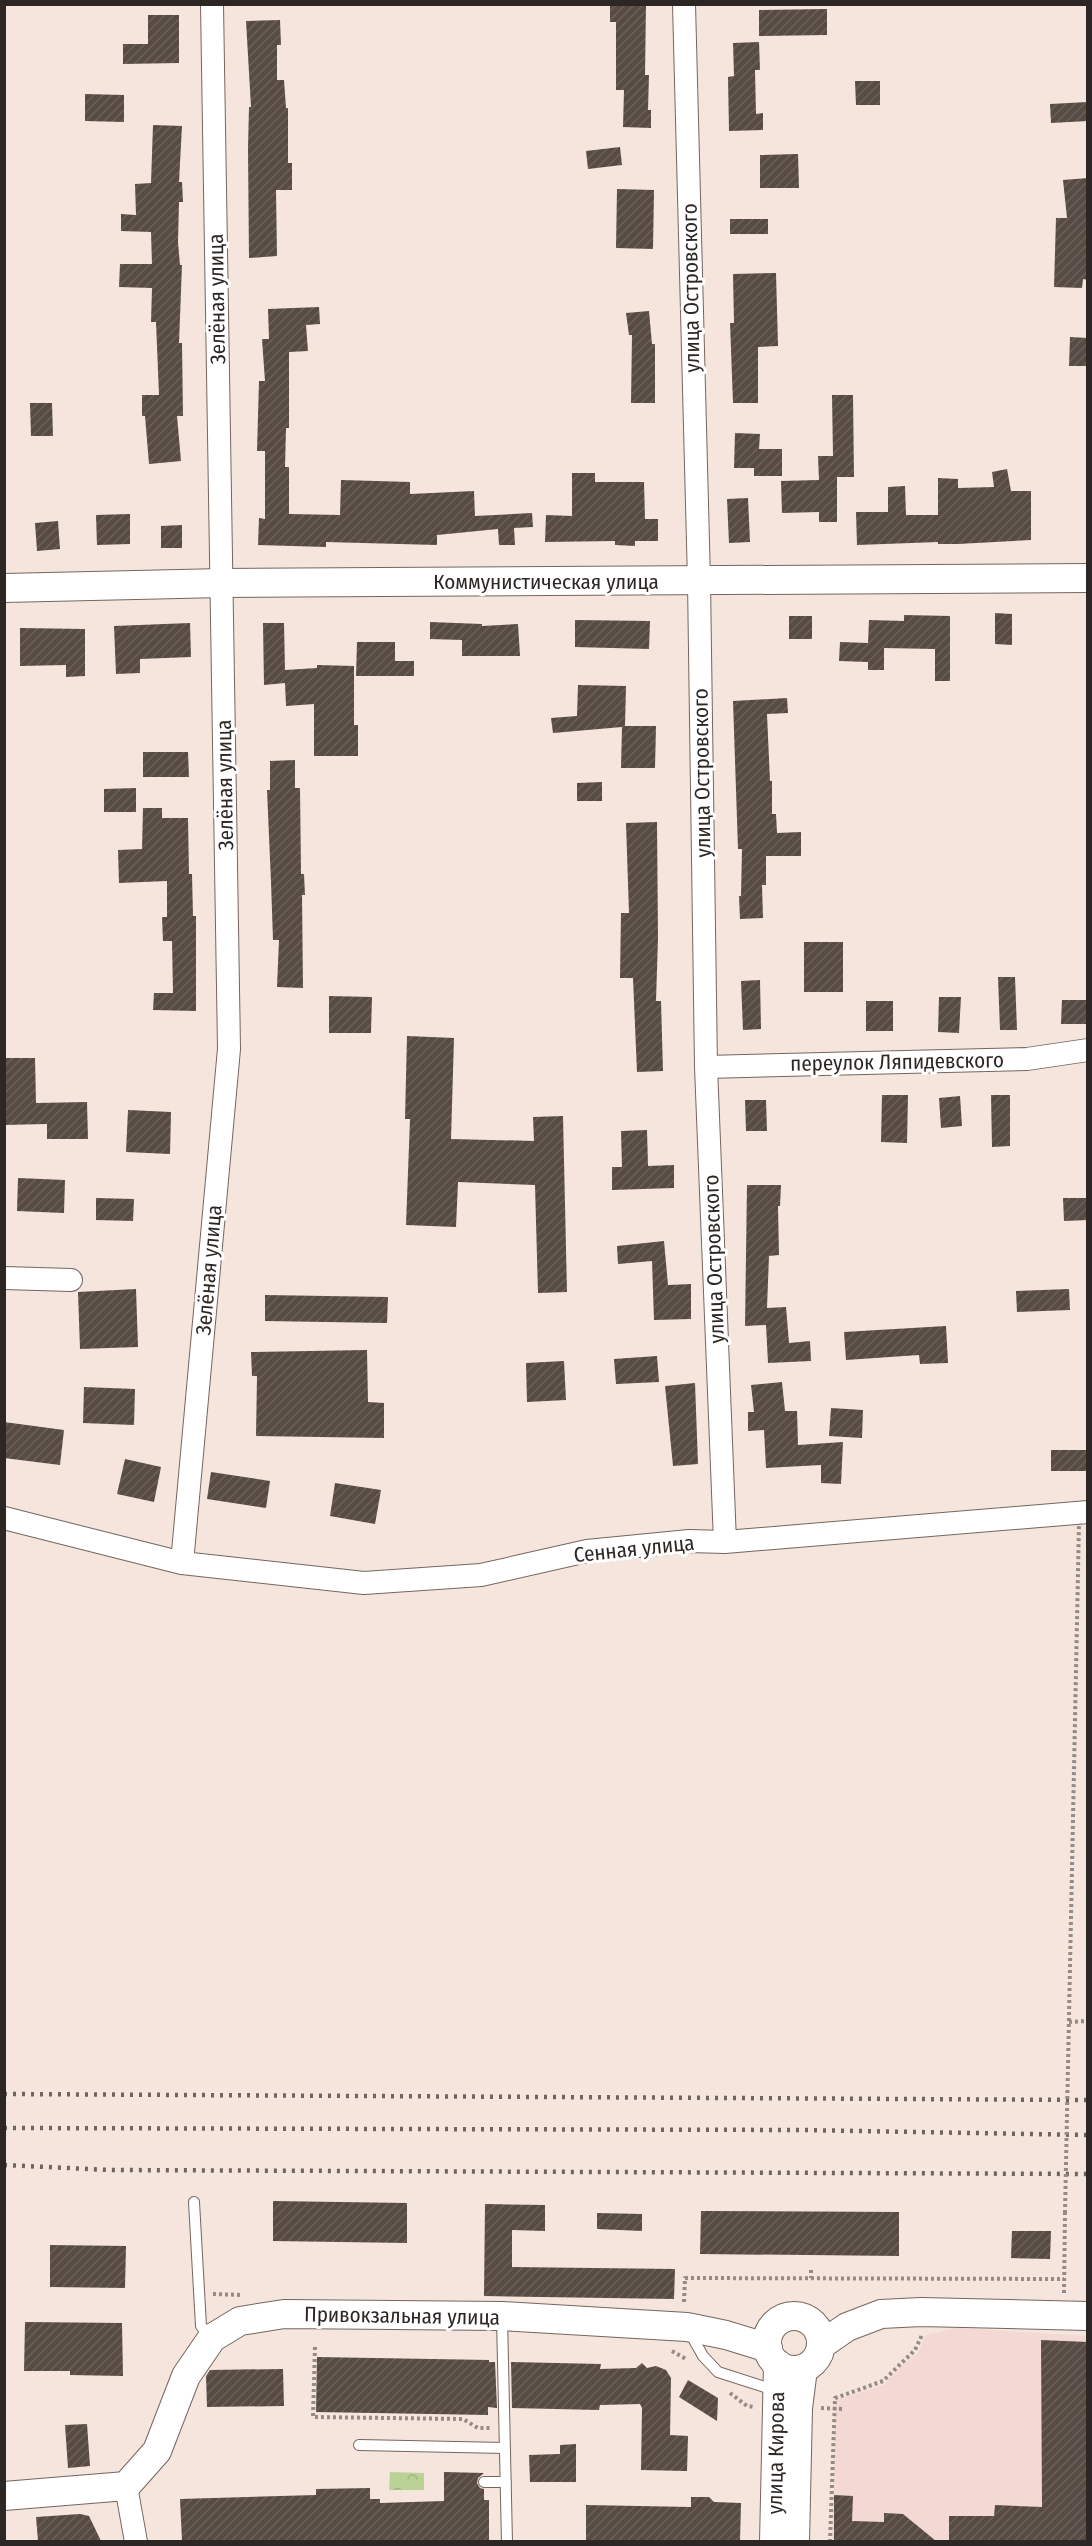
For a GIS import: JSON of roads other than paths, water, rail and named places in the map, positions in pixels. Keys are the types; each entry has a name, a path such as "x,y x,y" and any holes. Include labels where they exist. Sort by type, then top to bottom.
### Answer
{"street":[{"name":"Зелёная улица","path":"182,1563 229,1049 212,4"},
{"name":"улица Островского","path":"684,4 699,581 706,1067 725,1542"},
{"name":"Коммунистическая улица","path":"4,588 223,583 1088,578"},
{"name":"переулок Ляпидевского","path":"706,1067 1027,1059 1088,1050"},
{"path":"4,1278 70,1280"},
{"name":"Сенная улица","path":"4,1518 182,1563 364,1583 481,1575 587,1551 689,1541 725,1542 1083,1517"},
{"path":"821,2345 847,2327 881,2314 921,2312 1088,2316"},
{"name":"Привокзальная улица","path":"126,2486 157,2451 186,2376 212,2338 240,2321 284,2314 502,2316 687,2327 726,2335 783,2381"},
{"path":"793,2316 802,2317 813,2323 820,2335 821,2345 814,2362 783,2381 771,2331 777,2323 793,2316"},
{"name":"улица Кирова","path":"774,2541 783,2381"},
{"name":"улица Кирова","path":"783,2381 795,2541"},
{"path":"4,2496 126,2486 136,2541"}],"lane":[{"path":"194,2202 201,2326 212,2338"},
{"path":"502,2316 507,2541"},
{"path":"687,2327 703,2356 718,2372 783,2381"},
{"path":"359,2445 505,2448"},
{"path":"484,2482 506,2482"}],"railway":[{"path":"4,2094 1088,2100"},
{"path":"4,2128 801,2130 1088,2135"},
{"path":"4,2165 110,2170 1088,2174"}]}
